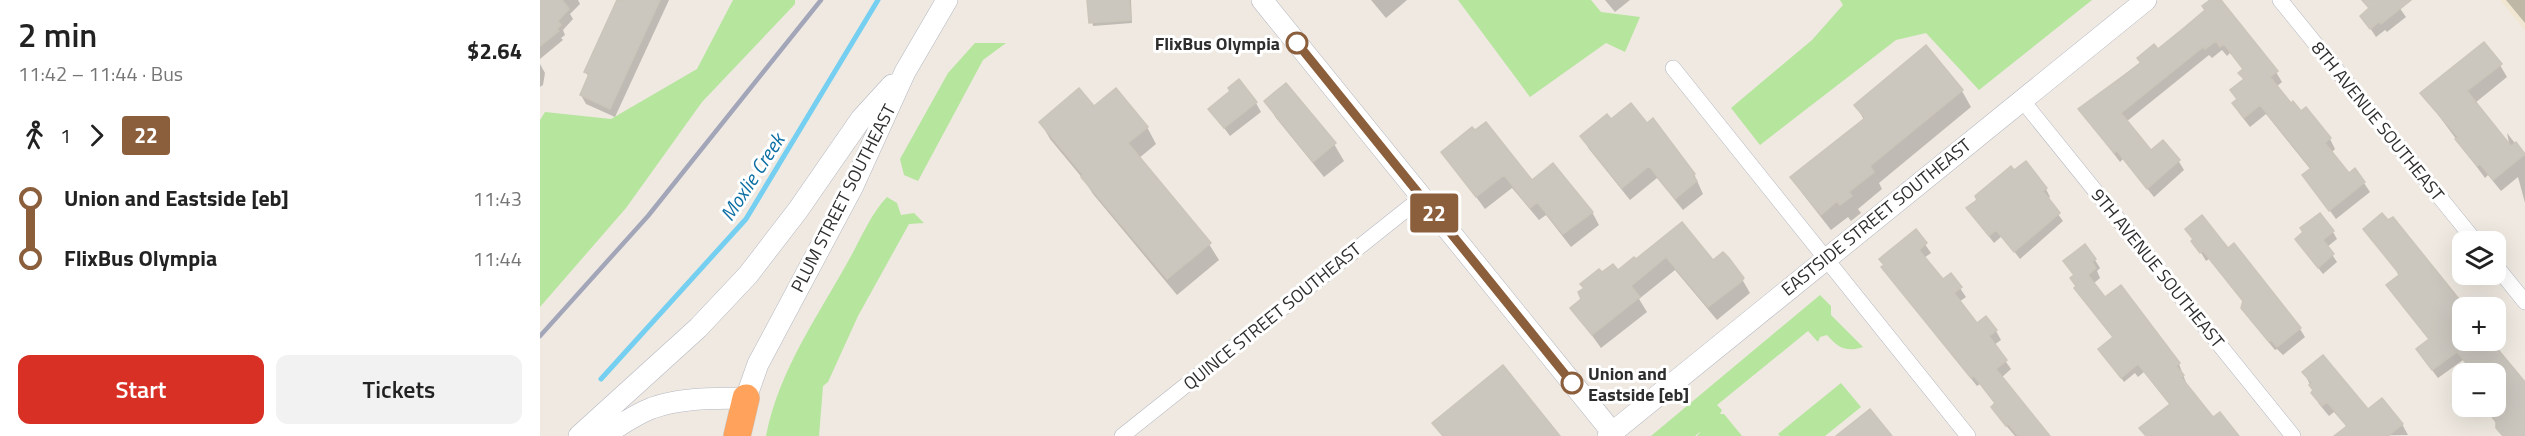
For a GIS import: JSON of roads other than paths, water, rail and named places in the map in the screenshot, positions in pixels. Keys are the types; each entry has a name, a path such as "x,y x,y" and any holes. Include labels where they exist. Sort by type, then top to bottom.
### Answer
{"highway":[{"path":"737,436 746,398"}],"street":[{"name":"PLUM STREET SOUTHEAST","path":"746,398 758,364 853,186 905,72 947,0"},
{"path":"1262,0 1610,434"},
{"name":"EASTSIDE STREET SOUTHEAST","path":"1610,434 2146,0"},
{"name":"8TH AVENUE SOUTHEAST","path":"2280,0 2467,231"},
{"path":"1673,68 1968,436"},
{"path":"579,436 698,328 742,282 798,210 861,119 905,72"},
{"name":"9TH AVENUE SOUTHEAST","path":"2022,100 2294,436"},
{"name":"QUINCE STREET SOUTHEAST","path":"1122,436 1422,197"},
{"path":"2506,278 2525,302"},
{"path":"603,436 625,421 666,404 692,399 746,398"}],"waterway":[{"name":"Moxlie Creek","path":"601,379 746,219 878,0"}],"railway":[{"path":"540,336 648,216 821,0"}],"place":[{"name":"FlixBus Olympia","path":"1297,43"},
{"name":"Union and Eastside [eb]","path":"1572,383"}]}
